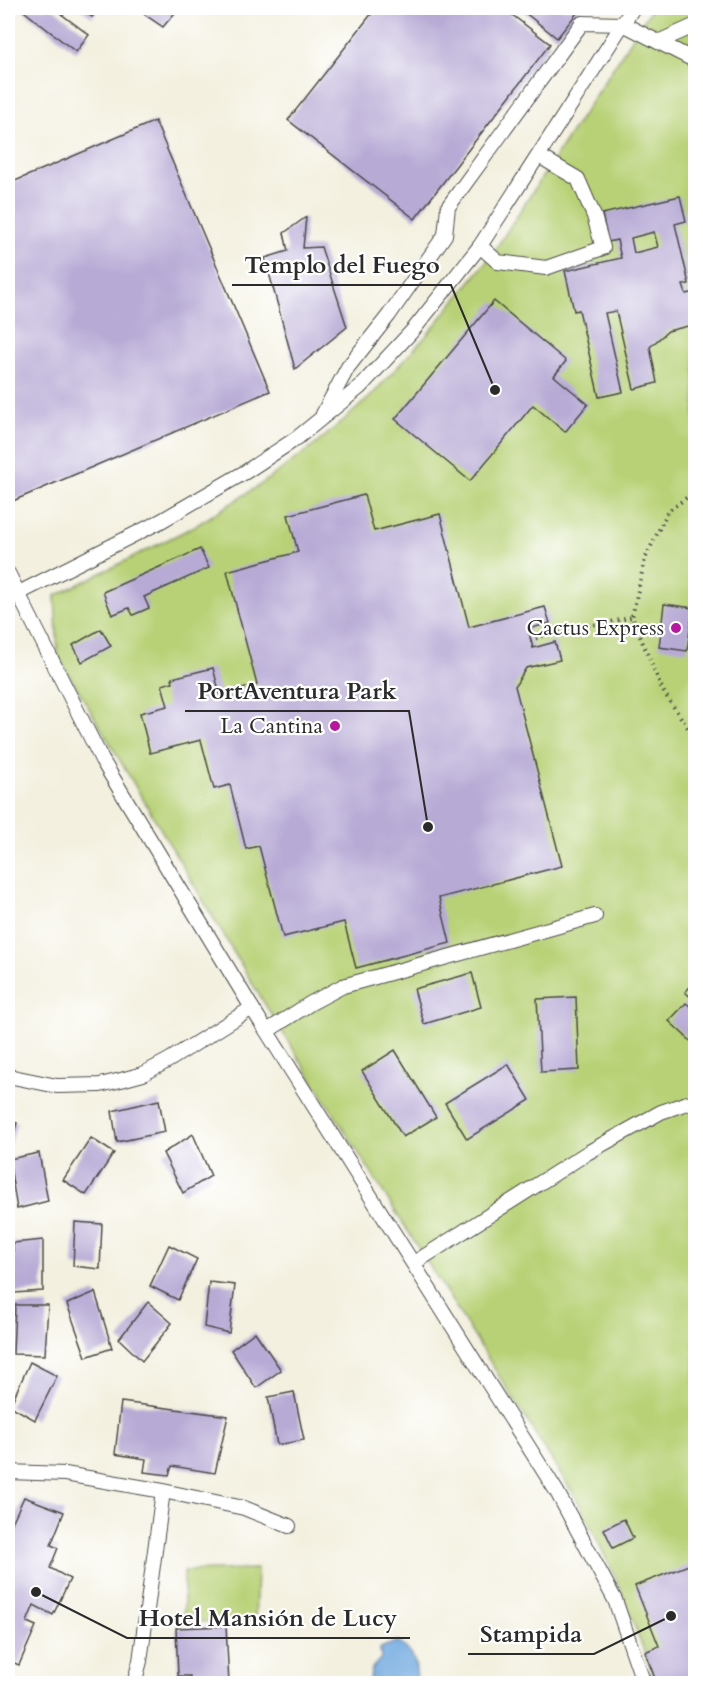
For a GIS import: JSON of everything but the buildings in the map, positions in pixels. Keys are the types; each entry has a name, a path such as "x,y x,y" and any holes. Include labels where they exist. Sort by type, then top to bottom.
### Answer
{"lane":[{"path":"12,597 170,516 247,471 297,438 360,387 414,329 480,246 633,8"},
{"path":"319,420 348,366 389,315 445,235 448,207 582,23 623,24 696,62"},
{"path":"658,42 696,26"},
{"path":"480,246 498,262 546,268 603,248 594,216 578,179 538,156"},
{"path":"8,573 12,597 102,759 252,1008 563,1502 615,1600 644,1683"},
{"path":"267,1031 343,986 595,916"},
{"path":"8,1076 57,1086 100,1085 122,1080 143,1074 169,1060 252,1008"},
{"path":"414,1263 587,1154 661,1112 687,1103 696,1106"},
{"path":"8,1472 65,1474 163,1491 244,1508 289,1526"},
{"path":"134,1683 140,1661 163,1491"}],"path":[{"path":"695,737 663,691 632,617 645,559 668,511 696,491"},
{"path":"530,640 580,626 603,624 632,617"}],"green space":[{"path":"652,8 695,8 695,1683 656,1683 620,1587 579,1503 261,998 58,656 55,596 197,525 257,487 315,445 369,398 427,335 491,256"},
{"path":"257,1569 255,1621 184,1622 184,1571"}],"water":[{"path":"398,1641 414,1659 417,1683 369,1683 372,1668 381,1658 380,1648"}],"place":[{"name":"Templo del Fuego","path":"495,390"},
{"name":"Cactus Express","path":"676,628"},
{"name":"La Cantina","path":"335,726"},
{"name":"PortAventura Park","path":"428,827"},
{"name":"Hotel Mansión de Lucy","path":"36,1592"},
{"name":"Stampida","path":"671,1616"}]}
